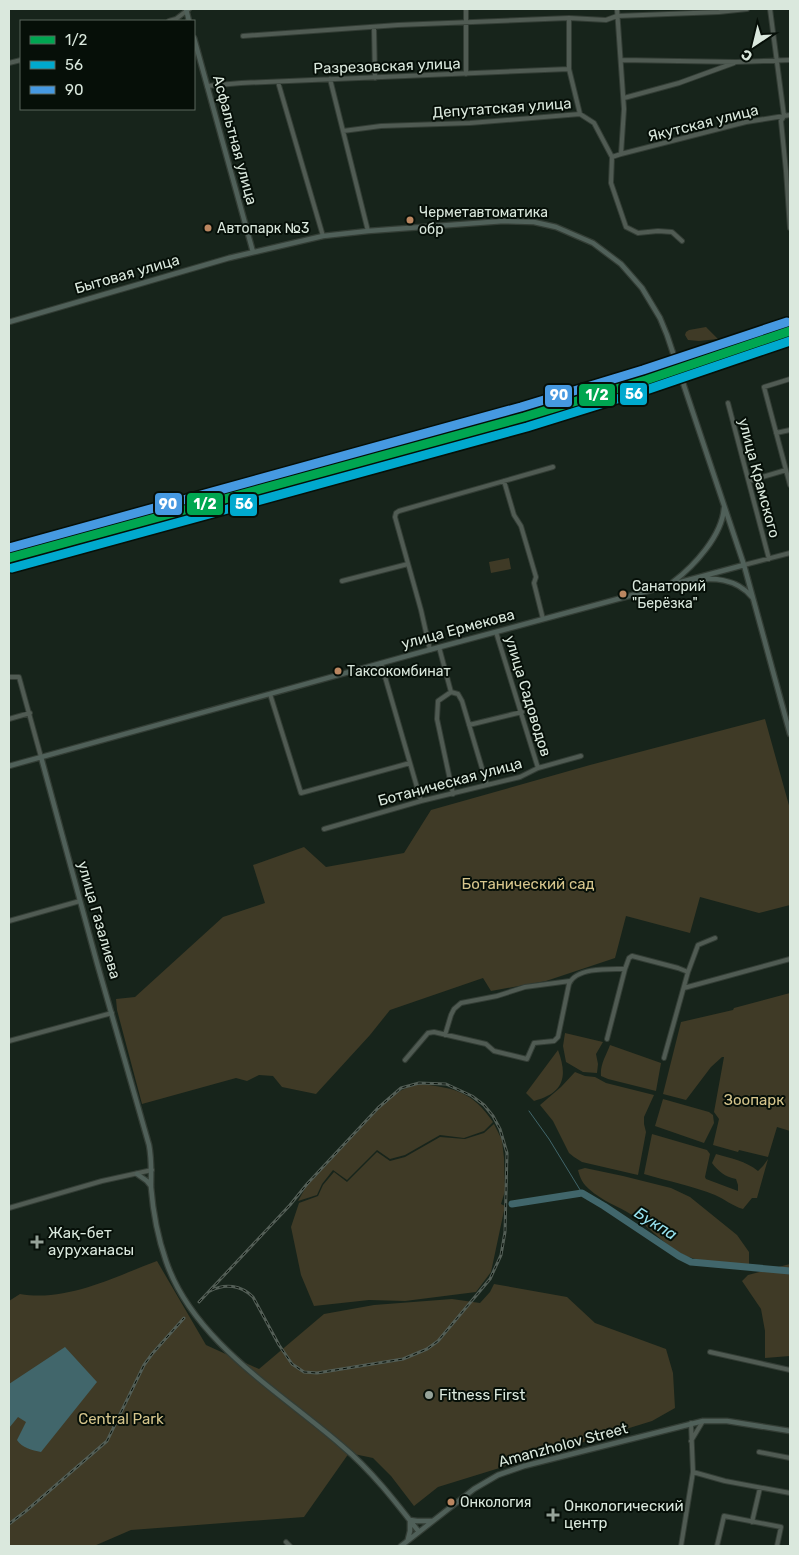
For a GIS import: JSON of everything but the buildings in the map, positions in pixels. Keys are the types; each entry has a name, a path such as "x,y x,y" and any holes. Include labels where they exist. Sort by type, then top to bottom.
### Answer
{"main road":[{"name":"Асфальтная улица","path":"195,42 253,252"},
{"path":"253,252 323,236 504,221 534,222 567,230 593,243 621,264 647,294 660,318 673,351 744,565 790,734"},
{"name":"Бытовая улица","path":"9,322 186,269 253,252"},
{"path":"670,585 692,566 713,537 723,516 724,504"},
{"name":"улица Ермекова","path":"9,766 744,565"},
{"path":"670,585 715,579 732,582 740,586 754,600"},
{"name":"улица Газалиева","path":"41,757 149,1146 152,1159 152,1187 160,1240 166,1262 176,1284 189,1306 219,1342 355,1457 376,1478 419,1532"},
{"path":"137,1174 152,1187"},
{"name":"Amanzholov Street","path":"419,1532 474,1489 504,1472 524,1466 703,1421 728,1421 790,1431"},
{"path":"408,1541 410,1520 417,1522 433,1520"},
{"path":"401,1546 419,1532"}],"street":[{"path":"466,9 466,74"},
{"path":"617,9 624,98 621,154"},
{"path":"244,36 374,27 569,18 606,20 617,16 719,12 746,9"},
{"path":"770,9 784,116 781,121 790,228"},
{"path":"172,20 187,10"},
{"path":"569,18 569,69 580,114"},
{"path":"374,27 375,78"},
{"path":"620,60 736,62 790,60"},
{"path":"624,98 679,83 736,62"},
{"name":"Разрезовская улица","path":"207,86 569,69"},
{"path":"330,80 368,231"},
{"path":"278,82 323,236"},
{"name":"Депутатская улица","path":"343,131 381,126 470,123 580,114 594,123 612,157"},
{"name":"Якутская улица","path":"612,157 746,122 790,115"},
{"path":"612,157 610,183 626,227 638,233 672,232 682,241"},
{"path":"790,379 764,387 790,485"},
{"name":"улица Крамского","path":"728,404 769,559"},
{"path":"776,433 790,430"},
{"path":"430,650 395,517 397,512 553,467"},
{"path":"749,481 786,470"},
{"path":"504,481 514,514 521,526 536,576 534,583 543,619"},
{"path":"744,565 790,553"},
{"path":"342,581 408,564"},
{"name":"улица Садоводов","path":"496,632 538,768"},
{"path":"439,647 451,692"},
{"path":"381,663 421,801"},
{"name":"улица Газалиева","path":"9,677 19,677 41,757"},
{"path":"451,692 458,694 462,701 487,785"},
{"path":"451,692 438,701 437,719 453,794"},
{"path":"270,694 301,793 410,763"},
{"path":"469,725 522,712"},
{"path":"9,719 30,713"},
{"name":"Ботаническая улица","path":"324,829 421,801 520,777 538,768 581,756"},
{"path":"9,921 80,901"},
{"path":"664,1058 688,972 698,945 715,938"},
{"path":"607,1039 629,958 632,956 688,972"},
{"path":"684,988 790,959"},
{"path":"446,1034 451,1015 454,1009 461,1003 497,996 524,987 570,981 577,975 591,971 626,969"},
{"path":"405,1060 428,1033 434,1032 486,1044 494,1050 527,1059 534,1043 554,1041 558,1038 570,981"},
{"path":"9,1040 112,1013"},
{"path":"9,1208 152,1170"},
{"path":"710,1352 790,1370"},
{"path":"691,1441 703,1421"},
{"path":"681,1546 693,1472 691,1424"},
{"path":"760,1452 790,1458"},
{"path":"693,1472 725,1481 790,1493"},
{"path":"752,1522 760,1488"},
{"path":"717,1546 724,1516 781,1528 777,1546"},
{"path":"286,1542 290,1546"}],"green space":[{"path":"706,327 718,339 688,340 685,335 689,330"},
{"path":"509,558 511,569 491,573 489,562"},
{"name":"Ботанический сад","path":"765,719 790,809 790,905 759,913 700,897 690,933 626,916 615,958 546,981 491,991 483,978 390,1010 370,1035 316,1094 282,1087 273,1076 259,1075 247,1081 236,1078 142,1104 117,1010 116,999 135,997 223,917 265,903 253,865 304,847 326,867 404,853 431,810 590,765"},
{"name":"Зоопарк","path":"790,993 790,1131 777,1127 768,1157 739,1150 738,1152 713,1145 719,1119 714,1112 724,1057 711,1067 686,1100 663,1094 681,1022 733,1010 734,1008"},
{"path":"565,1033 603,1042 596,1054 597,1073 583,1072 566,1062 563,1046"},
{"path":"610,1045 661,1063 656,1091 601,1076 602,1064"},
{"path":"558,1050 563,1068 561,1083 552,1093 534,1101 526,1093"},
{"path":"575,1072 595,1077 606,1083 654,1095 644,1117 646,1132 638,1175 582,1162 569,1153 553,1121 540,1105"},
{"path":"421,1084 444,1087 462,1093 478,1104 493,1122 484,1131 464,1138 440,1135 405,1155 390,1159 377,1150 347,1180 333,1170 322,1184 317,1195 298,1201 307,1185 384,1103 401,1090"},
{"path":"663,1099 709,1112 713,1115 714,1123 704,1143 655,1126"},
{"path":"494,1124 502,1140 505,1191 501,1204 505,1206 491,1272 476,1292 405,1301 369,1300 314,1306 301,1275 291,1227 299,1203 318,1196 323,1185 334,1172 347,1182 377,1152 390,1161 405,1157 440,1137 465,1139 484,1133"},
{"path":"652,1134 707,1150 710,1154 706,1179 738,1191 736,1179 722,1173 712,1163 716,1154 743,1162 758,1171 768,1159 757,1198 752,1198 743,1209 707,1192 644,1174"},
{"path":"585,1168 671,1188 690,1197 737,1235 749,1252 749,1265 699,1260 684,1255 632,1215 589,1189 582,1181 578,1170"},
{"name":"Central Park","path":"157,1261 206,1345 259,1369 324,1314 374,1305 452,1299 480,1303 490,1292 494,1284 567,1297 595,1323 666,1349 673,1373 675,1408 652,1421 438,1487 414,1506 391,1476 373,1458 349,1453 304,1517 131,1530 94,1546 9,1546 9,1301 20,1294 38,1296 73,1291 107,1281"},
{"path":"790,1264 790,1356 765,1358 765,1331 761,1309 742,1281 748,1275"}],"water":[{"path":"65,1347 97,1382 41,1452 24,1447 17,1440 26,1422 18,1417 9,1428 9,1384"}],"waterway":[{"path":"529,1111 549,1139 582,1193"},
{"name":"Букпа","path":"512,1204 582,1193 691,1262 790,1271"}],"railway":[{"path":"199,1302 378,1108 401,1088 419,1083 446,1084 472,1096 484,1105 493,1116 500,1129 507,1153 505,1232 501,1255 490,1279 438,1341 427,1349 403,1359 317,1373 304,1372 292,1364 279,1345 253,1297 233,1286 216,1288 210,1291"},
{"path":"9,1524 107,1441 144,1365 184,1318"}],"transit line":[{"name":"90","path":"9,548 521,407 643,370 787,322"},
{"name":"1/2","path":"9,558 524,417 646,380 790,331"},
{"name":"56","path":"12,568 527,427 649,389 790,341"}],"place":[{"name":"Черметавтоматика обр","path":"410,220"},
{"name":"Автопарк №3","path":"208,228"},
{"name":"Санаторий \"Берёзка\"","path":"623,594"},
{"name":"Таксокомбинат","path":"338,671"},
{"name":"Жақ-бет ауруханасы","path":"37,1242"},
{"name":"Fitness First","path":"429,1395"},
{"name":"Онкология","path":"451,1502"},
{"name":"Онкологический центр","path":"553,1515"}]}
